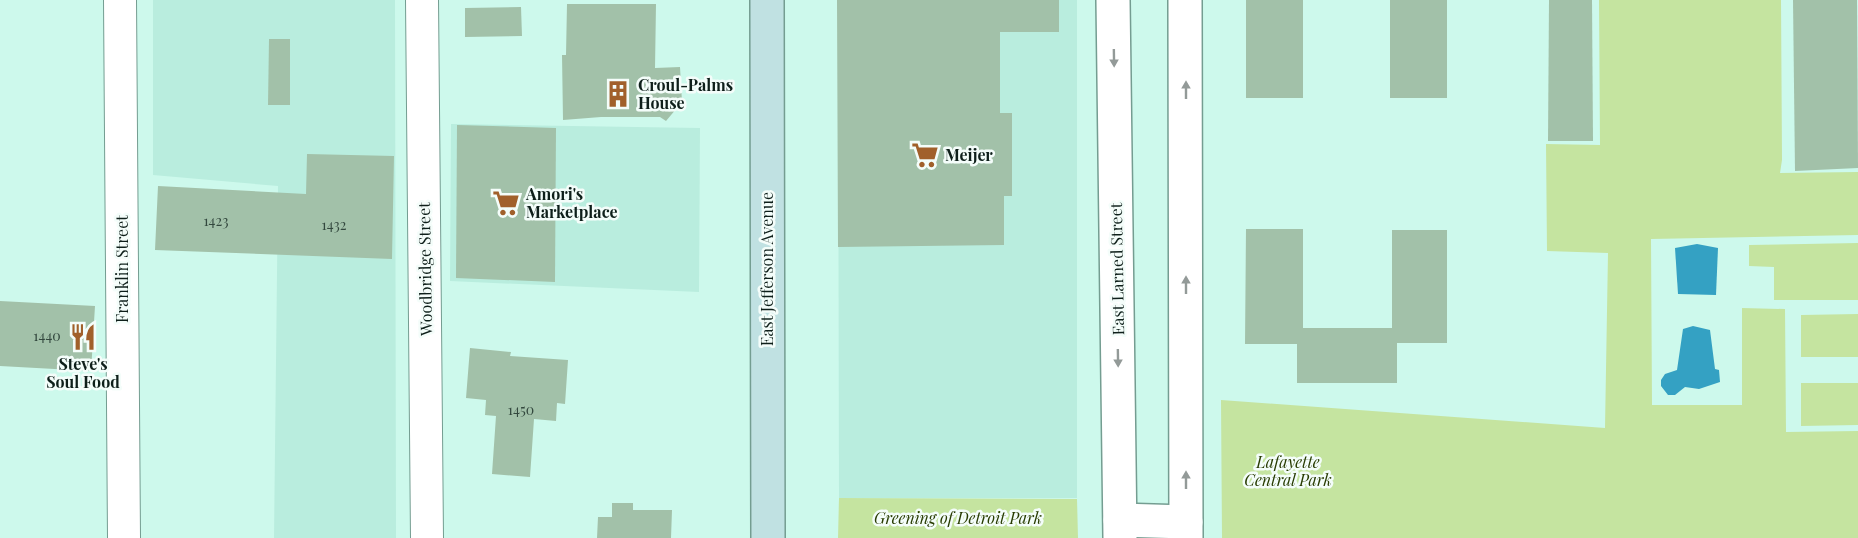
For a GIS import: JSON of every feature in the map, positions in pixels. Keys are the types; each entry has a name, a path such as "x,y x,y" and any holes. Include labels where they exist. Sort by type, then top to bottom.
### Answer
{"main road":[{"name":"East Jefferson Avenue","path":"767,0 768,538"}],"street":[{"name":"Franklin Street","path":"120,0 124,538"},
{"name":"Woodbridge Street","path":"422,0 427,538"},
{"name":"East Larned Street","path":"1113,0 1120,529"},
{"path":"1120,529 1186,530 1185,0"}],"shaded area":[{"path":"153,0 395,0 396,538 274,538 278,186 153,175"},
{"path":"838,0 1077,0 1077,498 839,498"},
{"path":"451,124 700,128 699,292 450,281"}],"green space":[{"name":"Lafayette Central Park","path":"1599,0 1781,0 1782,160 1780,173 1858,172 1858,235 1651,239 1652,405 1742,405 1742,308 1785,309 1786,432 1858,431 1858,538 1222,538 1221,400 1605,428 1608,253 1547,251 1546,144 1600,145"},
{"path":"1858,243 1858,300 1774,300 1774,267 1749,266 1749,245"},
{"path":"1858,314 1858,357 1801,357 1801,315"},
{"path":"1801,383 1858,383 1858,425 1801,426"},
{"name":"Greening of Detroit Park","path":"839,498 1077,499 1078,538 838,538"}],"water":[{"path":"1697,244 1718,248 1716,295 1678,294 1675,248"},
{"path":"1693,326 1710,330 1715,369 1719,370 1720,382 1699,389 1685,387 1675,395 1668,395 1661,386 1661,380 1665,374 1677,370 1683,329"}],"building":[{"name":"Meijer","path":"837,0 1059,0 1059,32 1000,32 1000,113 1012,113 1012,196 1004,196 1004,245 838,247"},
{"path":"1246,0 1303,0 1303,98 1246,98"},
{"path":"1390,0 1447,0 1447,98 1390,98"},
{"path":"1549,0 1592,0 1593,141 1548,141"},
{"path":"1793,0 1857,0 1858,168 1795,171"},
{"path":"567,4 656,4 655,68 680,67 682,102 666,121 660,117 601,117 563,120 562,55 566,55"},
{"path":"521,7 522,36 465,37 465,8"},
{"path":"269,39 290,39 290,105 268,105"},
{"name":"Amori's Marketplace","path":"457,125 556,128 555,282 456,278"},
{"path":"307,154 394,156 392,259 155,250 158,186 306,194"},
{"path":"1246,229 1303,229 1303,328 1392,328 1392,230 1447,230 1447,343 1397,343 1397,383 1297,383 1297,344 1245,344"},
{"path":"0,301 95,306 91,371 0,366"},
{"path":"470,348 511,352 510,356 568,360 565,404 557,403 556,421 534,419 530,477 492,474 496,416 485,415 486,400 466,398"},
{"path":"612,503 633,503 633,510 672,510 671,538 597,538 598,517 612,517"}],"place":[{"name":"Croul-Palms House","path":"618,94"},
{"name":"Meijer","path":"925,155"},
{"name":"Amori's Marketplace","path":"506,203"},
{"name":"Steve's Soul Food","path":"83,337"}]}
